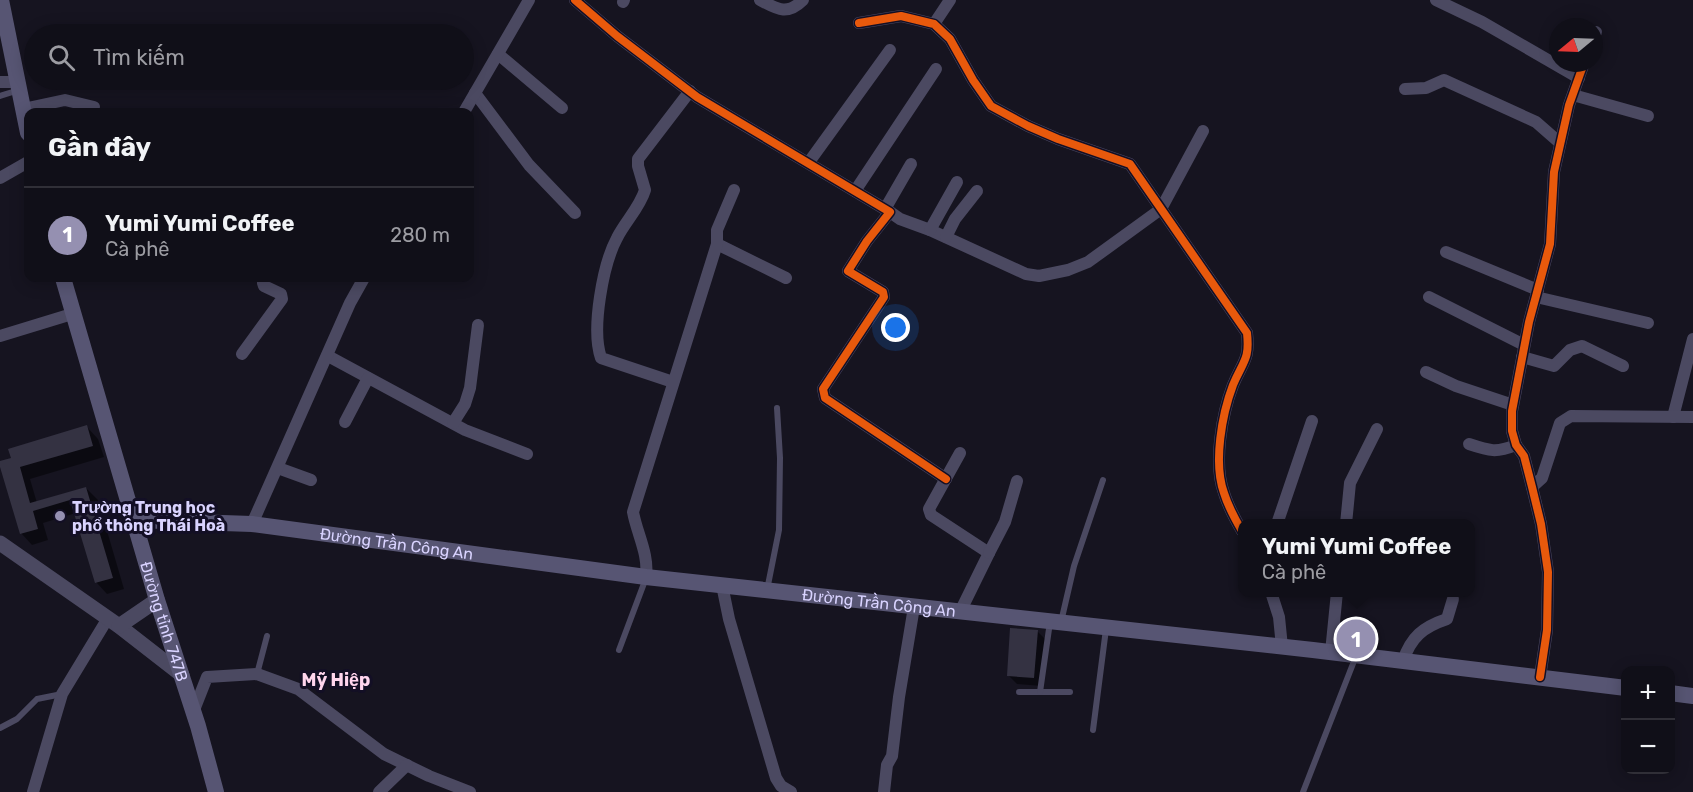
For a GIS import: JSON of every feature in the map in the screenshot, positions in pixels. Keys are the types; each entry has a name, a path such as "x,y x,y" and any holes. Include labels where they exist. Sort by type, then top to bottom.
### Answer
{"main road":[{"path":"1,0 24,114"},
{"name":"Đường tỉnh 747B","path":"64,282 157,600 194,710 216,792"},
{"name":"Đường Trần Công An","path":"134,519 252,524 646,578 1331,652 1621,687"},
{"path":"1675,694 1693,696"}],"street":[{"path":"467,108 529,0"},
{"path":"575,0 617,36 690,91 910,224 930,230 1026,274 1039,276 1068,270 1088,262 1161,209 1203,131"},
{"path":"760,0 777,9 787,10 796,7 803,0"},
{"path":"934,24 950,0"},
{"path":"1436,0 1482,22 1579,78"},
{"path":"859,23 901,16 934,24 950,39 991,106 1058,139 1130,164 1247,333 1248,357 1234,384 1228,404 1221,439 1219,468 1223,493 1238,523"},
{"path":"809,162 890,50"},
{"path":"498,54 562,108"},
{"path":"855,191 936,69"},
{"path":"1540,677 1547,630 1548,572 1541,524 1532,487 1524,456 1516,445 1512,431 1513,405 1523,351 1550,244 1554,172 1581,72"},
{"path":"1405,88 1426,88 1444,80 1536,123 1560,143"},
{"path":"0,82 19,86"},
{"path":"673,382 601,358 597,320 605,275 615,240 645,189 637,163 638,159 690,91"},
{"path":"476,93 529,165 574,213"},
{"path":"1573,95 1648,116"},
{"path":"28,108 65,100 94,108"},
{"path":"0,178 24,164"},
{"path":"911,164 887,210 848,268 850,273 884,292 884,297 823,389 823,394 825,398 946,479"},
{"path":"930,230 957,182"},
{"path":"646,578 647,567 644,551 633,512 717,244 717,230 735,190"},
{"path":"945,237 955,219 977,191"},
{"path":"717,244 786,278"},
{"path":"1446,252 1537,293 1648,323"},
{"path":"242,354 282,299 281,294 264,286 263,282"},
{"path":"252,524 350,303 362,282"},
{"path":"1428,297 1554,366 1570,350 1582,346 1623,366"},
{"path":"0,336 72,314"},
{"path":"453,423 465,404 470,388 478,326"},
{"path":"1673,417 1693,339"},
{"path":"328,356 465,430 527,454"},
{"path":"1426,372 1456,386 1513,405"},
{"path":"345,422 368,378"},
{"path":"1532,487 1542,478 1560,423 1571,416 1693,417"},
{"path":"1279,519 1312,421"},
{"path":"1346,519 1350,483 1377,429"},
{"path":"1469,444 1490,452 1502,451 1516,445"},
{"path":"960,453 928,509 929,513 989,553"},
{"path":"278,468 311,480"},
{"path":"960,612 1005,522 1017,481"},
{"path":"0,543 113,622 182,675"},
{"path":"722,585 729,619 776,778 781,786 791,792"},
{"path":"1272,597 1279,616 1282,647"},
{"path":"1331,652 1336,597"},
{"path":"1403,661 1408,645 1416,636 1429,625 1447,620 1453,599"},
{"path":"33,792 62,694 113,622 157,600"},
{"path":"884,792 887,765 892,756 914,607"},
{"path":"194,710 207,677 257,674 298,689 384,754 429,776 470,792"},
{"path":"379,792 406,765"},
{"path":"393,778 396,792"}],"lane":[{"path":"0,96 19,86"},
{"path":"767,591 779,530 780,458 777,408"},
{"path":"1040,692 1056,622 1104,480"},
{"path":"619,650 646,578"},
{"path":"1093,730 1106,628"},
{"path":"257,674 267,636"},
{"path":"1304,792 1356,655"},
{"path":"1019,692 1070,692"},
{"path":"0,728 17,719 37,699 62,694"}],"building":[{"path":"87,425 93,446 20,467 30,503 86,487 113,578 95,583 70,500 33,511 38,529 20,534 0,467 0,461 11,458 8,449"},
{"path":"1010,628 1038,630 1034,678 1007,676"}],"cycle path":[{"path":"575,0 617,36 697,97 890,212 867,241 848,271 883,292 884,297 823,389 825,398 946,479"},
{"path":"859,23 901,16 934,24 950,39 991,106 1058,139 1130,164 1247,333 1247,355 1229,397 1222,424 1219,453 1219,468 1224,493 1238,523"},
{"path":"1540,677 1547,630 1548,572 1541,524 1532,487 1524,456 1516,445 1512,431 1512,411 1529,322 1550,244 1554,172 1569,105 1581,72"}],"place":[{"name":"Trường Trung học phổ thông Thái Hoà","path":"60,516"},
{"name":"Yumi Yumi Coffee","path":"1356,639"}],"district":[{"name":"Mỹ Hiệp","path":"336,680"}]}
